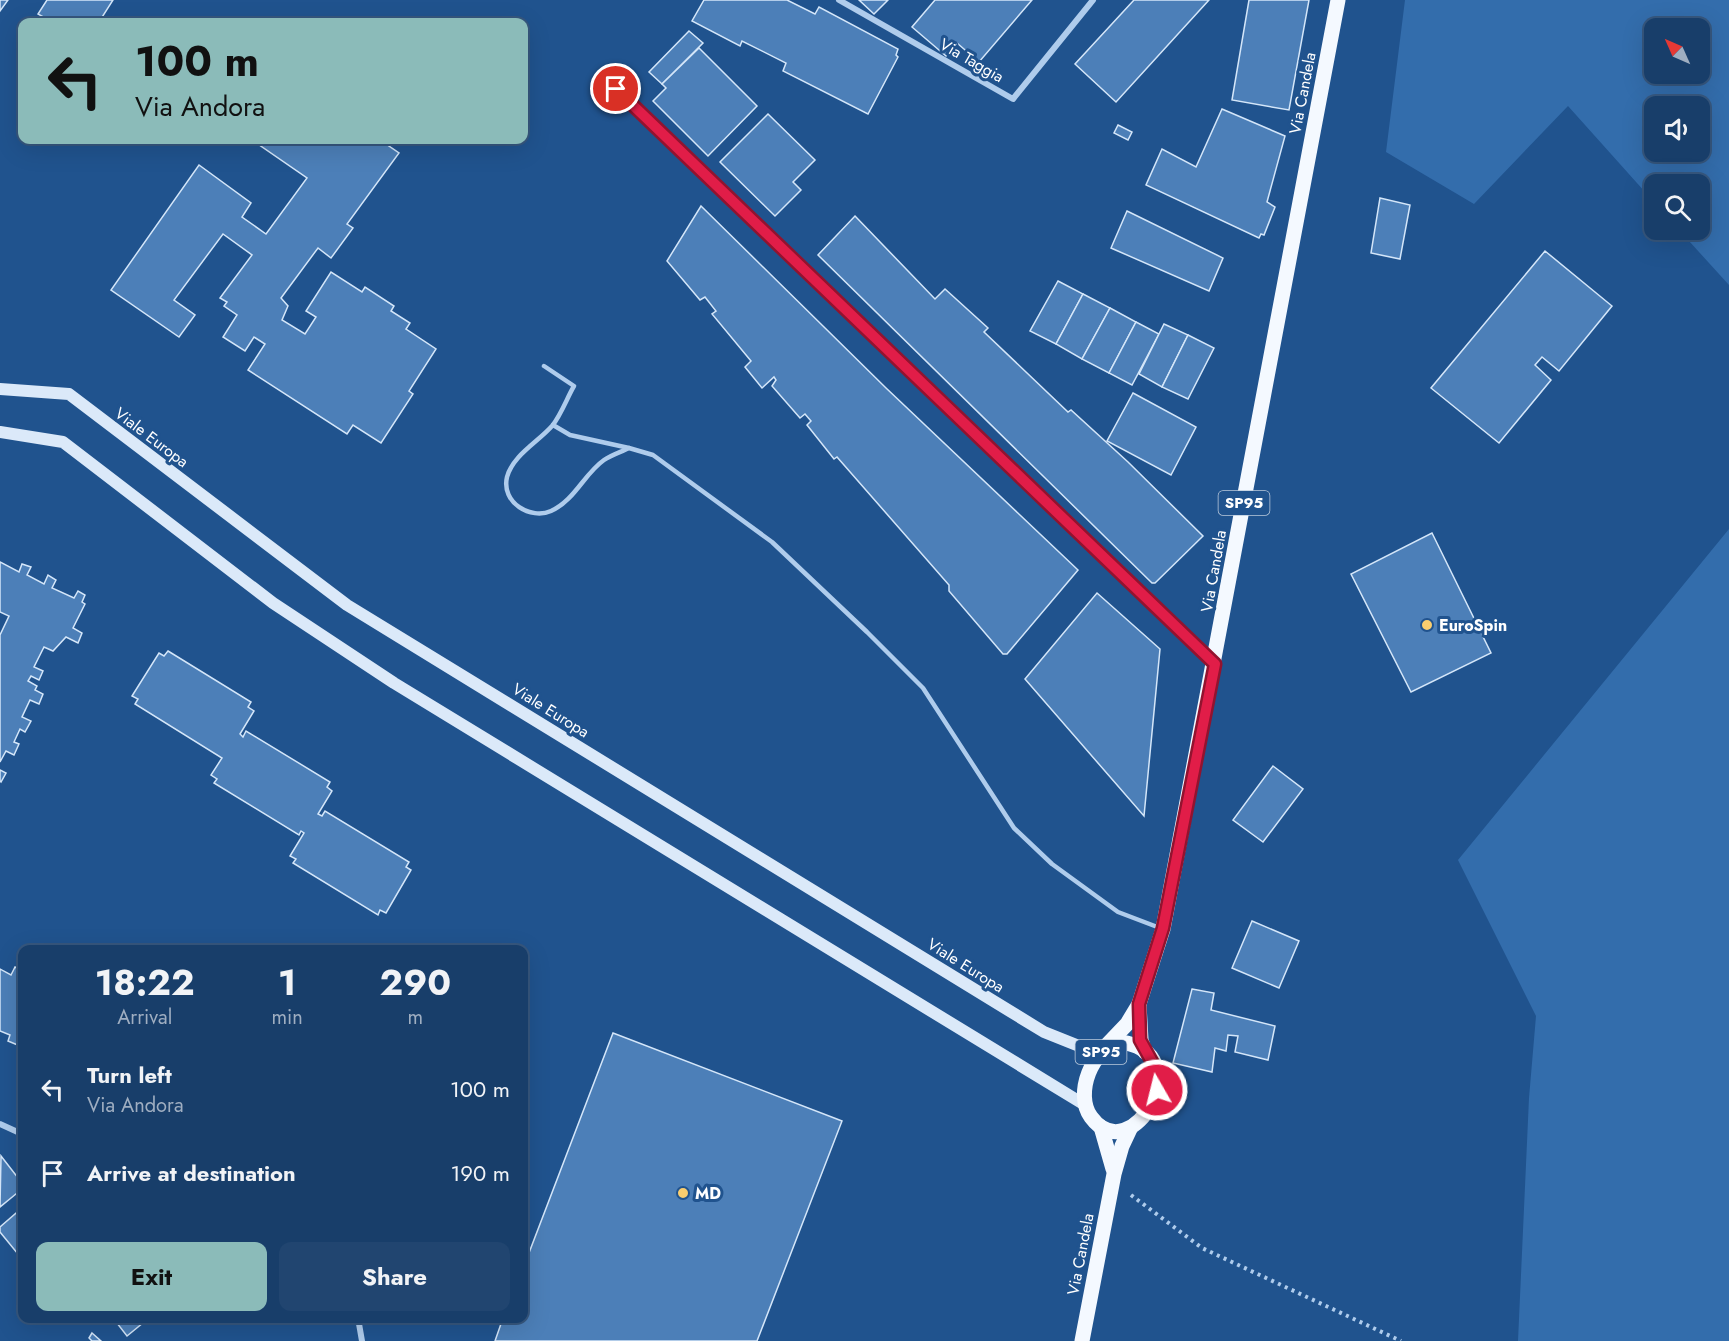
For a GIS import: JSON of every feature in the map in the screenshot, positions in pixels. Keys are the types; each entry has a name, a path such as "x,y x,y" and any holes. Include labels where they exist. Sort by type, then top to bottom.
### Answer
{"main road":[{"name":"Via Candela","path":"1113,1178 1101,1126 1091,1118 1085,1105 1091,1068 1103,1050 1127,1024 1139,1004 1163,928 1215,664 1338,0"},
{"name":"Via Candela","path":"1082,1341 1113,1178 1130,1128 1149,1110 1157,1090 1156,1069 1140,1040 1139,1004"},
{"name":"SP95","path":"1103,1050 1128,1043 1145,1052"},
{"path":"1101,1126 1118,1131 1130,1128"}],"street":[{"name":"Via Taggia","path":"839,0 1013,99 1093,0"},
{"path":"616,89 1215,664"},
{"name":"Viale Europa","path":"0,389 69,394 347,606 1044,1032 1103,1050"},
{"path":"0,432 63,442 273,603 394,683 1085,1105"},
{"path":"0,1124 18,1132"},
{"path":"359,1323 362,1341"}],"lane":[{"path":"544,366 574,386 553,425 527,448 507,477 507,489 513,501 525,512 537,515 552,510 573,494 603,460 629,448"},
{"path":"553,425 570,435 653,455 772,542 923,688 1014,828 1052,864 1118,912 1163,928"}],"path":[{"path":"1113,1178 1202,1248 1401,1341"}],"shaded area":[{"path":"1405,0 1729,0 1729,285 1688,240 1710,240 1710,174 1644,174 1644,191 1568,106 1474,204 1386,152"},
{"path":"1729,529 1729,1341 1518,1341 1529,1098 1536,1016 1458,860"}],"building":[{"path":"0,0 8,0 0,11"},
{"path":"47,0 113,0 102,18 45,18 38,14"},
{"path":"704,0 787,0 815,14 819,7 898,49 896,55 898,57 868,114 783,71 786,63 742,41 740,46 692,21"},
{"path":"859,0 888,0 874,14"},
{"path":"935,0 1032,0 979,62 957,43 946,56 912,27"},
{"path":"1134,0 1209,0 1116,102 1075,64"},
{"path":"1249,0 1309,0 1289,110 1232,100"},
{"path":"689,31 703,43 662,84 649,72"},
{"path":"699,48 757,106 708,156 653,101 666,88 662,84"},
{"path":"1222,109 1285,136 1267,202 1275,207 1264,235 1261,234 1259,238 1146,185 1162,149 1196,167"},
{"path":"768,114 815,160 793,182 801,190 775,216 720,162"},
{"path":"1118,125 1132,132 1128,140 1114,133"},
{"path":"258,144 386,144 399,153 347,224 353,228 331,258 318,248 281,298 288,306 282,320 305,334 316,317 306,311 331,272 362,292 365,287 394,306 391,311 410,323 406,329 436,349 409,391 413,394 381,443 353,425 347,434 248,370 265,344 254,337 245,351 223,337 237,315 224,306 227,302 220,298 252,255 223,234 174,300 195,315 179,337 111,290 199,165 251,203 242,217 266,234 307,178"},
{"path":"1380,198 1410,205 1400,259 1371,253"},
{"path":"701,206 886,388 1078,570 1007,654 1003,654 949,591 949,585 837,457 834,459 807,425 811,421 805,414 800,418 772,386 776,380 774,377 762,388 745,367 751,361 712,314 716,311 705,297 700,300 667,261"},
{"path":"1127,211 1223,258 1209,291 1111,248"},
{"path":"855,216 935,299 945,289 988,328 984,332 1068,412 1071,410 1128,462 1203,536 1155,583 1152,583 818,255"},
{"path":"1545,251 1612,306 1559,371 1542,357 1535,365 1551,380 1499,443 1431,388"},
{"path":"1058,281 1083,294 1056,344 1030,331"},
{"path":"1083,294 1110,308 1082,359 1056,344"},
{"path":"1110,308 1136,322 1109,373 1082,359"},
{"path":"1136,322 1159,334 1132,385 1109,373"},
{"path":"1164,324 1188,335 1162,387 1139,374"},
{"path":"1188,335 1214,348 1188,399 1162,387"},
{"path":"1133,393 1196,427 1171,475 1107,441"},
{"name":"EuroSpin","path":"1432,533 1491,653 1411,692 1351,574"},
{"path":"0,562 19,572 22,564 31,567 27,575 44,584 48,575 56,580 52,588 74,598 78,591 85,595 82,602 85,604 73,628 82,633 78,643 66,637 53,651 44,647 34,667 43,671 39,680 31,676 28,681 37,686 35,690 43,694 39,704 30,700 22,717 31,721 25,732 20,729 14,742 19,744 14,755 6,751 0,762 0,635 9,616 0,612"},
{"path":"1097,593 1160,649 1144,816 1025,679"},
{"path":"168,651 251,702 248,707 254,711 240,734 243,737 246,731 330,782 327,787 332,791 318,814 322,816 325,811 409,862 406,867 411,870 386,913 380,910 378,915 293,863 296,859 290,856 304,833 301,831 299,835 214,783 217,779 211,775 222,758 135,704 138,699 132,696 159,653 164,656"},
{"path":"1273,766 1303,789 1263,842 1233,820"},
{"path":"0,770 6,773 1,782 0,781"},
{"path":"1252,921 1299,941 1279,988 1232,968"},
{"path":"15,967 18,969 18,1045 8,1041 10,1035 0,1031 0,969 11,975"},
{"path":"1192,989 1214,993 1211,1010 1275,1026 1268,1060 1235,1052 1238,1036 1228,1035 1226,1051 1215,1048 1212,1072 1173,1063"},
{"name":"MD","path":"613,1033 842,1121 757,1341 495,1341 501,1323 528,1323 528,1256"},
{"path":"1,1156 18,1178 18,1192 0,1207"},
{"path":"18,1211 18,1254 0,1232 0,1227"},
{"path":"117,1323 143,1323 127,1336"},
{"path":"92,1333 101,1341 92,1341 89,1338"}],"place":[{"name":"EuroSpin","path":"1427,625"},
{"name":"MD","path":"683,1193"}],"route":[{"path":"616,89 1215,664 1163,928 1139,1004 1140,1040 1156,1069 1157,1090"}]}
